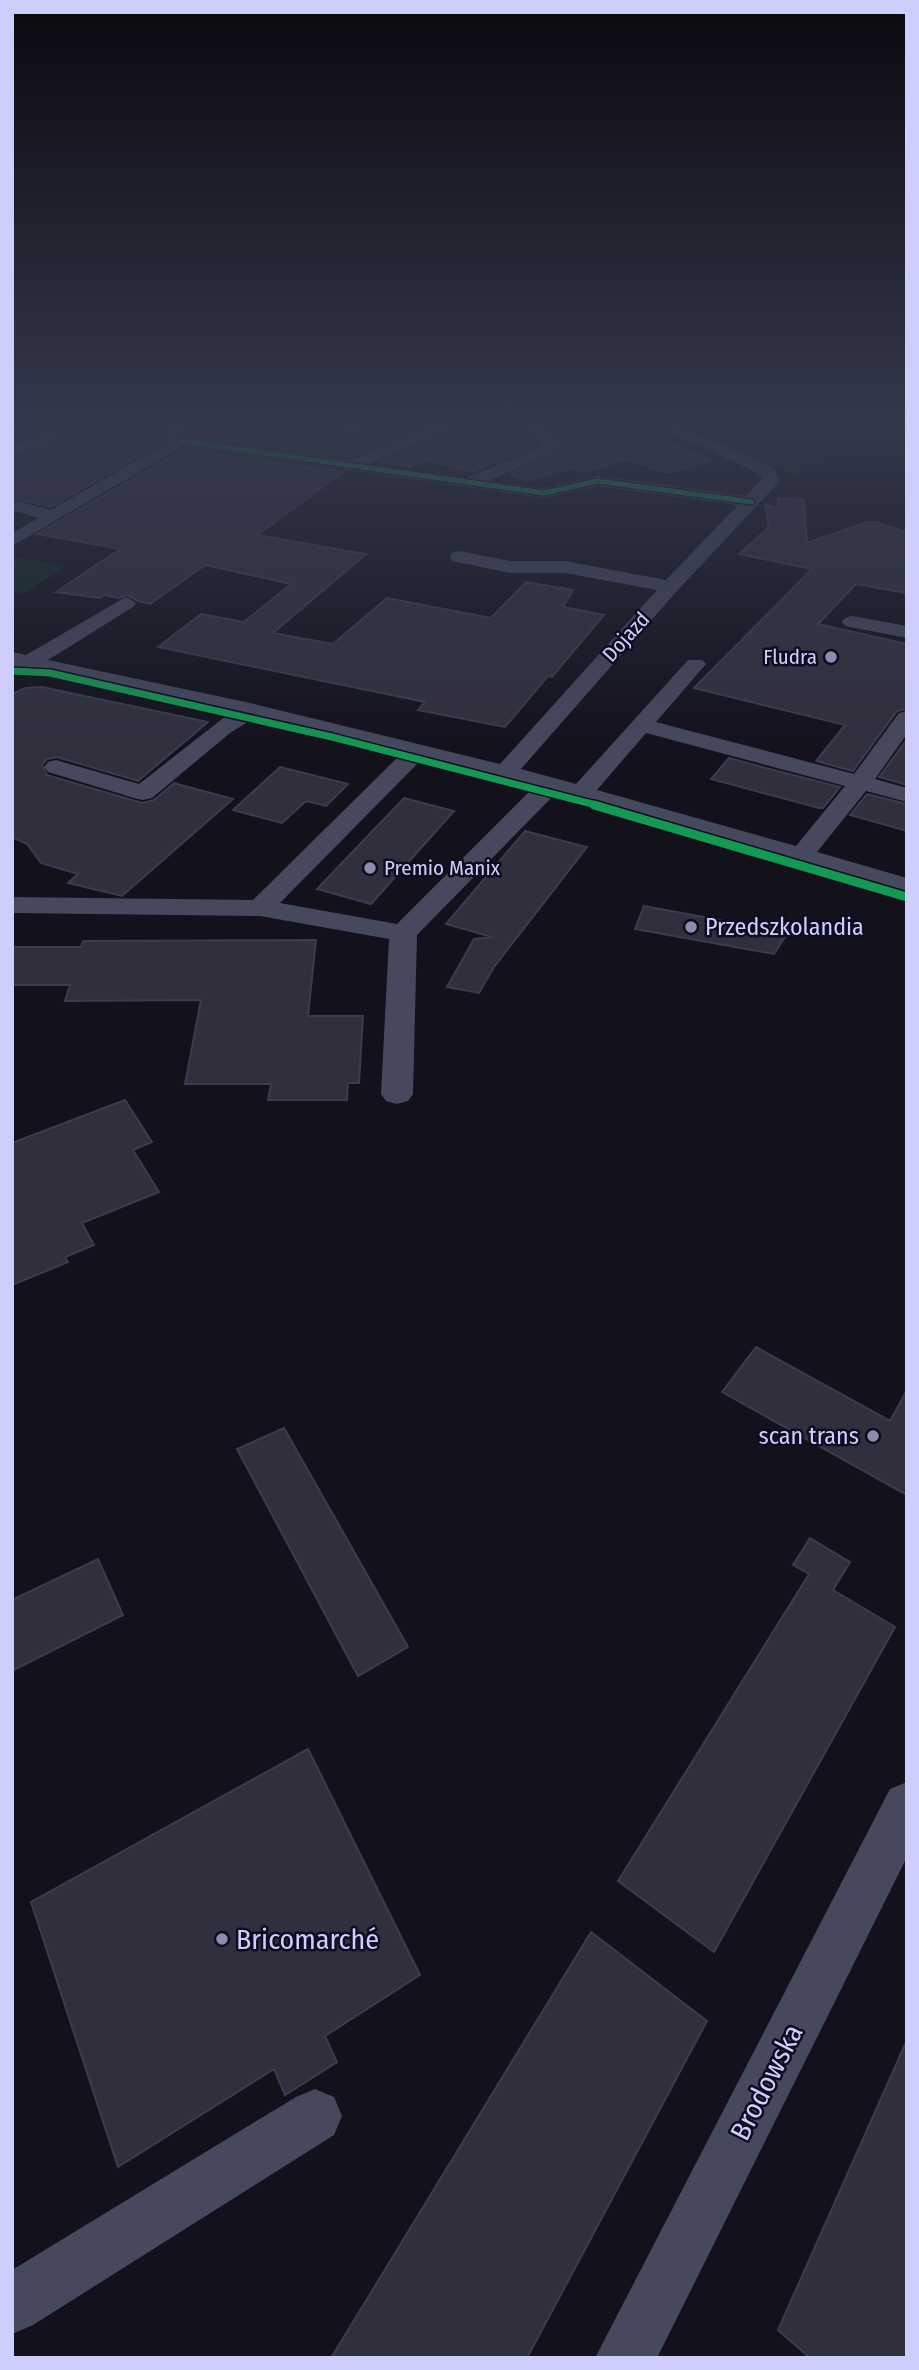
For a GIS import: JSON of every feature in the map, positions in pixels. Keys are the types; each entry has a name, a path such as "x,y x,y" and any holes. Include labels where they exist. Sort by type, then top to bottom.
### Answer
{"street":[{"name":"Dojazd","path":"505,773 670,587 722,533"},
{"path":"459,557 510,567 565,567 670,587"},
{"path":"19,663 126,603"},
{"path":"852,622 907,632"},
{"path":"19,663 250,710 505,773 907,886"},
{"path":"581,793 695,663"},
{"path":"56,767 143,793 222,729 250,710"},
{"path":"802,855 907,718"},
{"path":"640,725 907,795"},
{"path":"260,908 417,751"},
{"path":"397,1094 403,933 551,785"},
{"path":"12,905 260,908 403,933"},
{"name":"Brodowska","path":"625,2358 907,1806"},
{"path":"12,2304 315,2116"}],"green space":[{"path":"12,556 67,566 24,594 12,591"}],"building":[{"path":"260,533 257,535 366,554 273,633 333,644 387,598 491,618 526,582 573,590 563,607 604,615 552,677 548,676 505,727 418,710 425,702 158,647 201,614 244,622 291,584 205,565 150,604 127,595 119,598 105,595 100,598 56,592 120,549 37,534"},
{"path":"763,533 806,533 807,543 837,533 907,533 907,593 856,584 818,624 907,644 907,709 897,711 853,771 816,761 845,725 694,688 812,569 739,554"},
{"path":"42,687 208,722 138,781 57,757 47,759 42,765 47,775 142,803 154,800 174,783 233,799 122,896 68,883 78,874 41,863 27,844 12,837 12,694 25,688"},
{"path":"907,739 907,785 879,777"},
{"path":"729,758 840,787 823,808 819,808 711,779"},
{"path":"280,767 348,784 326,806 306,801 282,823 233,810"},
{"path":"867,794 907,804 907,831 850,815"},
{"name":"Premio Manix","path":"404,798 454,811 371,904 317,889"},
{"path":"525,831 587,847 494,967 479,993 447,987 474,939 492,937 446,924"},
{"name":"Przedszkolandia","path":"644,906 746,925 764,924 787,934 774,954 635,929"},
{"path":"316,940 308,1016 363,1016 359,1083 348,1083 347,1100 268,1100 271,1084 185,1084 201,1000 65,1001 70,985 12,985 12,947 81,947 83,941"},
{"path":"125,1100 152,1142 133,1150 159,1192 82,1223 94,1245 65,1257 68,1262 12,1285 12,1143"},
{"path":"756,1347 890,1421 907,1390 907,1495 722,1392"},
{"path":"284,1428 408,1647 358,1676 237,1449"},
{"path":"810,1538 850,1562 833,1590 895,1627 714,1952 618,1881 809,1574 793,1565"},
{"path":"98,1559 123,1615 12,1671 12,1600"},
{"name":"Bricomarché","path":"308,1749 420,1975 325,2036 337,2062 285,2095 274,2069 118,2167 31,1902"},
{"path":"591,1932 707,2021 527,2358 331,2358"},
{"path":"907,2040 907,2358 810,2358 778,2330"}],"cycle path":[{"path":"12,671 50,673 332,737 618,811 907,897"}],"place":[{"name":"Fludra","path":"831,657"},
{"name":"Premio Manix","path":"370,868"},
{"name":"Przedszkolandia","path":"691,927"},
{"name":"scan trans","path":"873,1436"},
{"name":"Bricomarché","path":"222,1939"}]}
